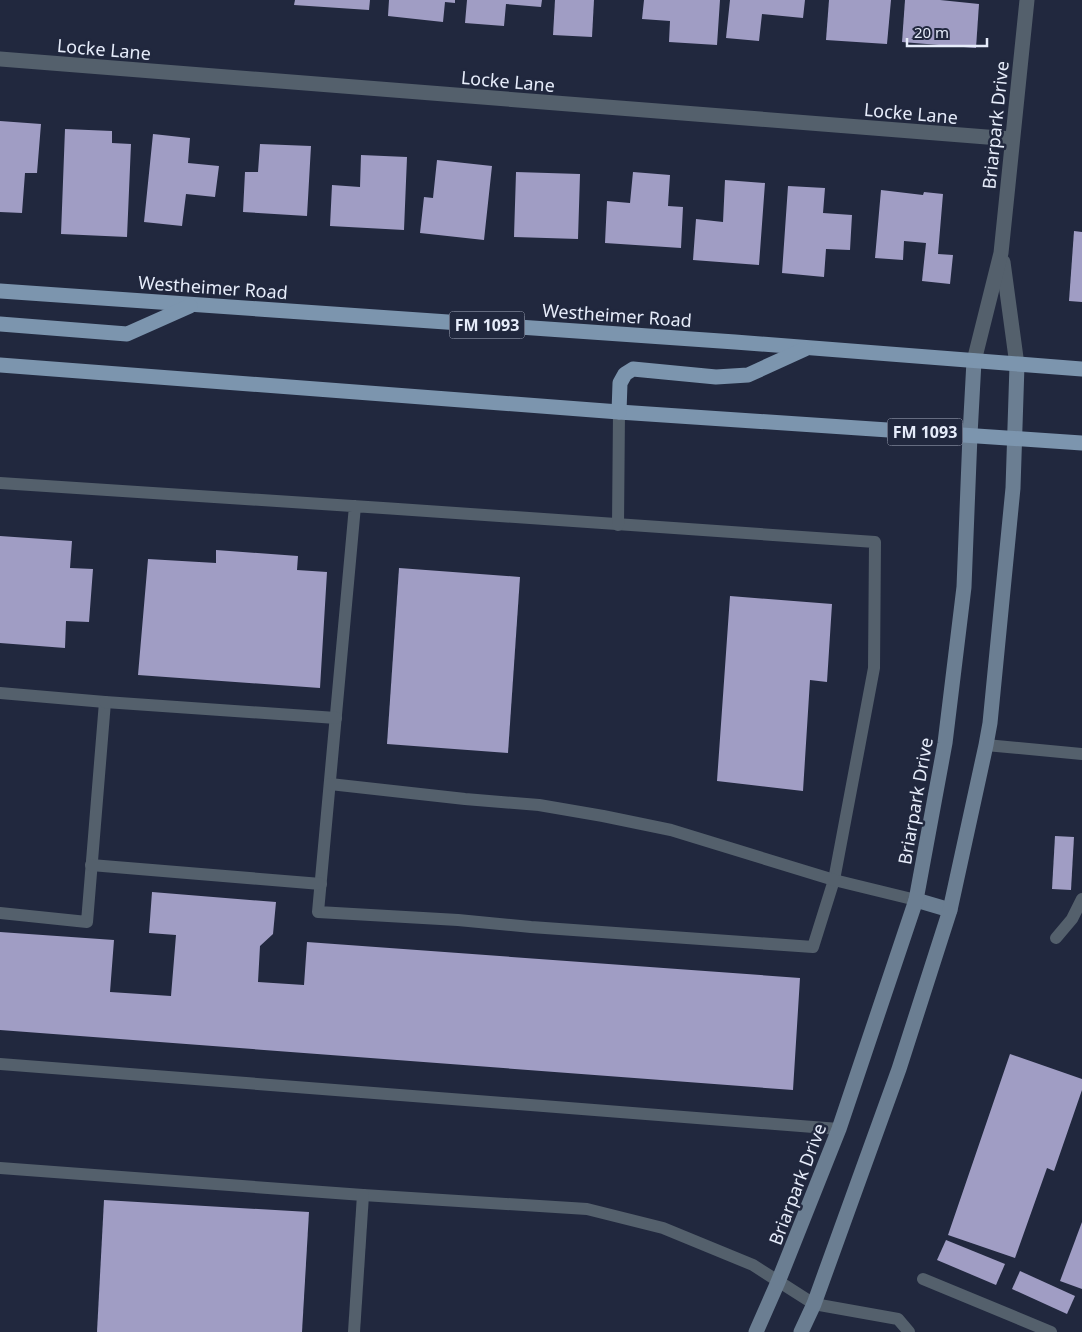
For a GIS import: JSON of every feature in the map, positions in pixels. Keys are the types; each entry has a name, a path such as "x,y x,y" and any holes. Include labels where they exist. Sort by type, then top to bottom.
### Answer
{"main road":[{"name":"Westheimer Road","path":"0,291 1082,369"},
{"path":"0,324 127,334 194,304"},
{"path":"619,412 620,382 625,374 633,369 716,377 748,374 807,348"},
{"name":"FM 1093","path":"0,365 619,412 1082,443"}],"street":[{"name":"Briarpark Drive","path":"756,1332 839,1129 916,900 945,743 963,597 974,361 1002,253 1027,0"},
{"name":"Locke Lane","path":"0,60 1012,139"},
{"name":"Briarpark Drive","path":"801,1332 814,1304 899,1069 950,910 986,745 990,723 1012,497 1015,439 1017,365 1002,253"},
{"path":"916,900 950,910"}],"lane":[{"path":"618,525 619,412"},
{"path":"0,483 355,506 875,542 874,668 834,880 813,947 458,920 318,912 355,506"},
{"path":"0,693 336,718"},
{"path":"0,913 87,922 105,702"},
{"path":"986,745 1082,754"},
{"path":"330,784 539,805 603,816 670,830 834,880 916,900"},
{"path":"91,865 321,884"},
{"path":"1056,938 1077,920 1082,898"},
{"path":"0,1064 839,1129"},
{"path":"0,1168 363,1195 587,1209 663,1228 753,1265 814,1304 898,1319 909,1332"},
{"path":"354,1332 363,1195"},
{"path":"923,1279 1051,1332"}],"building":[{"path":"295,0 370,0 369,10 294,5"},
{"path":"389,0 455,0 455,3 445,2 443,22 388,16"},
{"path":"467,0 542,0 541,7 506,4 504,26 465,23"},
{"path":"555,0 594,0 592,37 553,35"},
{"path":"644,0 720,0 717,45 669,42 670,21 642,19"},
{"path":"730,0 805,0 803,18 762,14 759,41 726,38"},
{"path":"829,0 891,0 887,44 826,40"},
{"path":"905,0 940,0 979,4 976,48 902,42"},
{"path":"0,121 41,124 37,173 25,173 22,213 0,212"},
{"path":"65,129 112,131 112,143 131,144 127,237 61,234"},
{"path":"153,134 190,138 188,163 219,166 215,197 186,194 182,226 144,222"},
{"path":"260,144 311,146 307,216 243,212 245,172 258,172"},
{"path":"361,155 407,157 404,230 330,226 332,185 360,187"},
{"path":"437,160 492,166 484,240 420,233 424,197 433,198"},
{"path":"516,172 580,174 578,239 514,237"},
{"path":"633,172 670,175 668,206 683,207 681,248 605,243 607,201 630,203"},
{"path":"725,180 765,183 759,265 693,260 696,219 723,222"},
{"path":"788,186 825,188 823,213 852,215 850,250 826,249 824,277 782,273"},
{"path":"881,190 923,195 924,192 943,194 938,254 953,255 950,284 922,281 926,243 904,241 903,260 875,258"},
{"path":"1074,231 1082,232 1082,302 1069,301"},
{"path":"0,536 72,541 70,568 93,569 89,622 66,621 65,648 0,643"},
{"path":"216,550 298,556 297,570 327,572 320,688 138,675 148,559 216,563"},
{"path":"399,568 520,577 508,753 387,744"},
{"path":"730,596 832,604 827,682 810,680 803,791 717,781"},
{"path":"1055,836 1074,837 1071,890 1052,889"},
{"path":"152,892 276,902 273,934 260,946 258,982 304,985 307,942 800,978 793,1090 0,1030 0,932 114,940 110,992 171,996 176,935 149,933"},
{"path":"1010,1054 1082,1079 1082,1090 1054,1171 1047,1168 1015,1258 948,1235"},
{"path":"104,1200 309,1212 302,1332 97,1332"},
{"path":"1082,1222 1082,1289 1060,1281"},
{"path":"946,1240 1005,1264 996,1285 937,1260"},
{"path":"1020,1271 1075,1296 1067,1314 1012,1289"}]}
